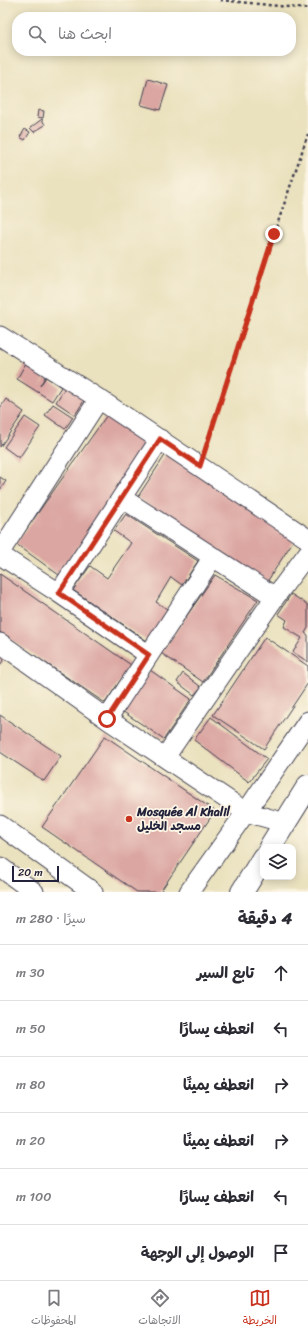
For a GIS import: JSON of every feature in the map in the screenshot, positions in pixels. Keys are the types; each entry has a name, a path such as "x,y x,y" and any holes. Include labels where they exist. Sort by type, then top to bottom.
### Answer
{"main road":[{"path":"272,844 308,786"},
{"path":"242,891 260,863"}],"street":[{"path":"0,336 160,439 308,539"},
{"path":"0,552 6,527 99,399"},
{"path":"59,593 160,439"},
{"path":"122,498 276,597"},
{"path":"165,757 308,553"},
{"path":"0,555 59,593 149,655"},
{"path":"107,719 213,557"},
{"path":"0,643 107,719 246,812 285,823"},
{"path":"189,892 246,812 308,720"},
{"path":"0,825 93,892"},
{"path":"2,874 34,892"}],"path":[{"path":"220,0 308,9"},
{"path":"200,466 274,234 308,134"}],"building":[{"path":"148,79 168,85 160,110 141,105"},
{"path":"38,110 44,111 43,118 37,117"},
{"path":"42,119 45,125 34,132 30,128"},
{"path":"25,129 30,132 25,140 20,137"},
{"path":"26,363 46,375 40,386 46,377 61,387 52,401 17,379"},
{"path":"68,383 87,396 75,415 56,402"},
{"path":"6,399 24,412 0,447 0,408"},
{"path":"53,404 73,417 65,429 45,415"},
{"path":"107,415 151,445 59,575 16,544"},
{"path":"25,417 40,427 19,458 4,447"},
{"path":"168,451 297,535 267,582 137,498"},
{"path":"0,477 6,481 0,490"},
{"path":"126,514 198,561 182,585 171,577 156,602 172,612 150,643 73,590 90,566 107,578 131,543 114,531"},
{"path":"0,574 131,665 105,703 0,632"},
{"path":"215,575 258,600 203,682 161,653"},
{"path":"291,594 308,605 308,628 305,633 308,635 308,662 293,652 302,638 284,627 287,620 278,614"},
{"path":"265,637 308,666 308,683 264,749 213,715"},
{"path":"0,653 6,657 0,665"},
{"path":"150,670 191,699 164,739 122,711"},
{"path":"183,673 201,687 194,695 177,682"},
{"path":"0,715 61,756 44,781 0,752"},
{"path":"211,717 267,759 249,782 194,740"},
{"name":"Mosquée Al Khalil مسجد الخليل","path":"105,736 215,811 160,892 137,892 42,827"}],"place":[{"name":"Mosquée Al Khalil مسجد الخليل","path":"129,819"}],"route":[{"path":"107,719 149,655 59,593 160,439 200,466 274,234"}]}
